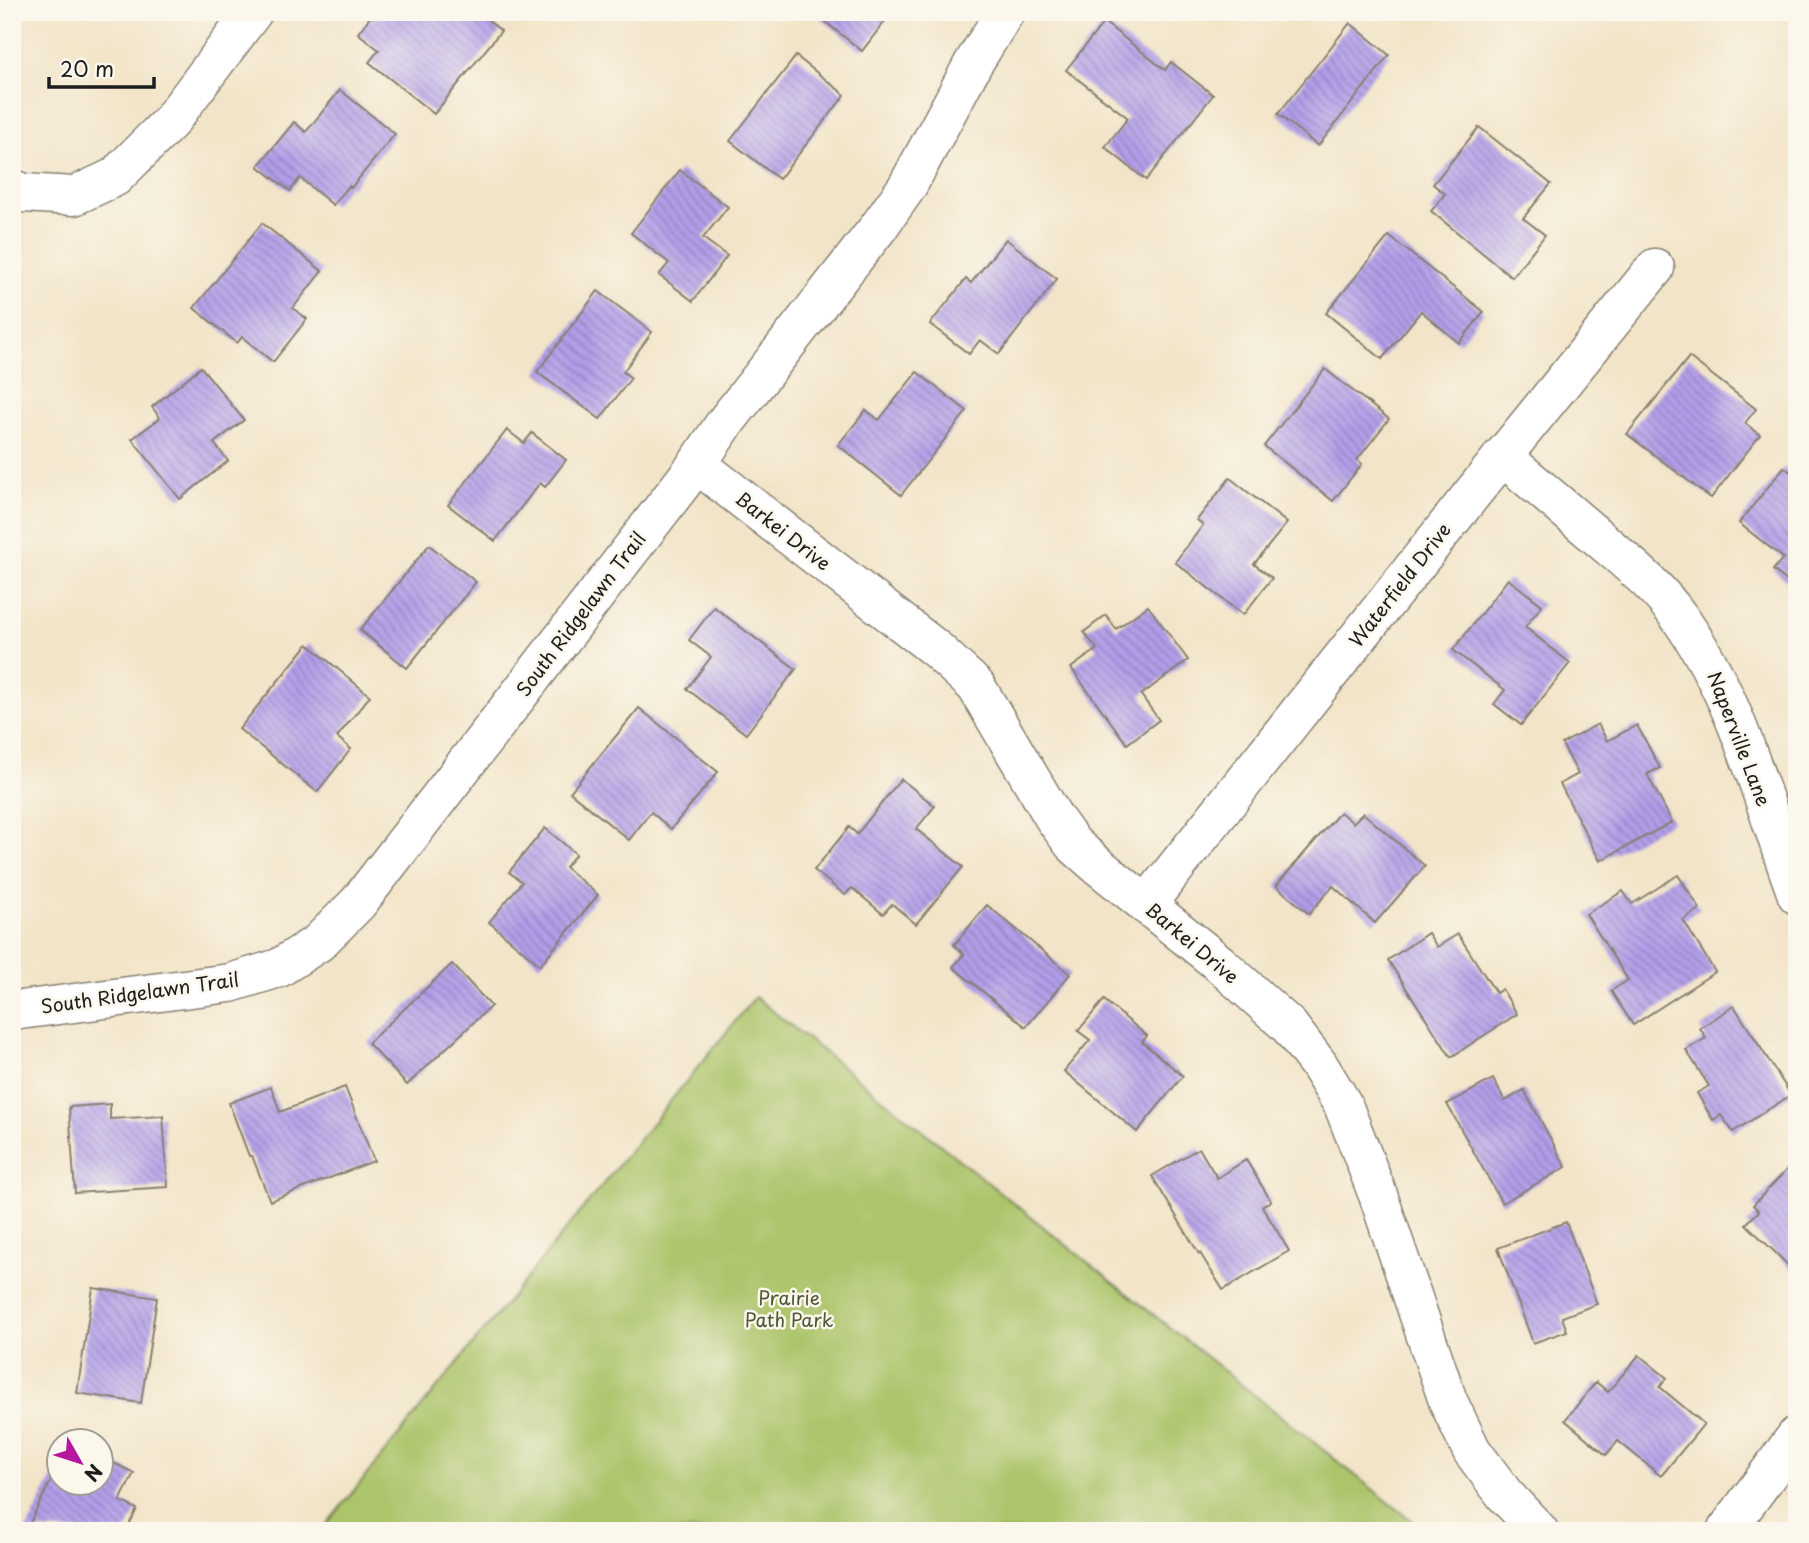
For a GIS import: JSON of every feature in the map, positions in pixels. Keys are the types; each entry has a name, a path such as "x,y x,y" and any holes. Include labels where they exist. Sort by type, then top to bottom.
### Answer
{"street":[{"path":"18,191 74,196 115,177 170,122 253,12"},
{"name":"South Ridgelawn Trail","path":"12,1011 230,983 278,968 318,943 358,904 697,464 725,423 878,228 907,187 1005,12"},
{"name":"Waterfield Drive","path":"1146,905 1502,456 1655,268"},
{"name":"Naperville Lane","path":"1502,456 1647,579 1678,615 1704,654 1727,697 1797,895"},
{"name":"Barkei Drive","path":"697,464 936,649 976,686 1054,818 1073,844 1220,964 1289,1026 1318,1064 1343,1105 1378,1195 1448,1401 1472,1451 1505,1495 1539,1531"},
{"path":"1726,1531 1797,1435"}],"green space":[{"name":"Prairie Path Park","path":"755,997 1425,1531 321,1531"}],"building":[{"path":"374,12 478,12 501,31 434,114 369,62 379,50 358,33"},
{"path":"813,12 892,12 862,51"},
{"path":"1104,22 1165,70 1171,62 1213,95 1146,180 1105,147 1128,118 1066,70"},
{"path":"1350,23 1389,55 1318,146 1278,114"},
{"path":"796,56 845,95 779,179 730,141"},
{"path":"340,90 395,134 351,188 349,186 333,205 300,178 290,191 258,166 294,122 306,132"},
{"path":"1479,127 1551,184 1523,218 1545,235 1512,277 1431,211 1445,194 1433,184"},
{"path":"680,170 728,207 703,238 727,256 693,301 659,275 669,263 631,233"},
{"path":"262,223 322,271 293,308 307,319 273,362 242,337 237,343 194,308"},
{"path":"1389,236 1484,312 1459,343 1421,311 1382,359 1326,313"},
{"path":"1006,239 1057,279 999,354 980,340 969,354 930,324 966,279 971,283"},
{"path":"598,291 652,332 623,372 631,378 600,419 537,372"},
{"path":"1689,357 1756,409 1745,423 1760,435 1711,498 1627,434"},
{"path":"201,367 244,420 214,443 228,461 180,499 132,439 160,418 152,407"},
{"path":"1325,369 1389,419 1357,460 1362,464 1333,501 1264,446"},
{"path":"917,372 967,411 901,495 838,445 866,410 879,420"},
{"path":"507,430 524,443 532,433 566,460 545,487 540,483 495,541 448,505"},
{"path":"1784,467 1797,477 1797,589 1773,570 1783,558 1739,523"},
{"path":"1230,478 1287,523 1254,564 1272,578 1243,615 1175,562 1203,525 1197,520"},
{"path":"429,545 476,582 407,668 360,630"},
{"path":"1508,579 1542,605 1525,627 1570,663 1521,725 1494,704 1505,690 1453,650"},
{"path":"1148,606 1188,660 1141,695 1159,720 1127,744 1071,668 1097,649 1084,632 1106,615 1116,629"},
{"path":"714,607 796,669 746,734 687,689 711,657 689,640"},
{"path":"308,644 370,696 337,737 351,749 317,792 239,729"},
{"path":"639,708 718,772 671,829 651,812 629,840 570,792"},
{"path":"1598,724 1607,741 1637,725 1660,768 1647,774 1672,822 1600,861 1560,784 1578,774 1562,744"},
{"path":"901,779 935,806 916,829 963,867 916,924 892,904 883,914 852,888 845,895 814,870 849,827 857,834"},
{"path":"1340,812 1353,823 1363,813 1425,866 1375,923 1333,886 1309,914 1276,886"},
{"path":"545,828 576,854 565,867 598,895 540,965 489,922 522,882 509,872"},
{"path":"1678,875 1700,909 1683,920 1715,972 1633,1025 1611,991 1628,980 1586,914 1623,891 1632,904"},
{"path":"987,905 1070,974 1026,1027 953,967 964,954 954,945"},
{"path":"1428,933 1437,947 1458,934 1496,993 1502,989 1517,1014 1451,1057 1388,960"},
{"path":"452,964 491,1006 407,1085 368,1043"},
{"path":"1104,1000 1147,1036 1142,1042 1183,1076 1137,1132 1064,1071 1090,1040 1078,1031"},
{"path":"1734,1006 1791,1095 1733,1132 1721,1115 1713,1120 1697,1093 1709,1086 1686,1050 1706,1038 1700,1028"},
{"path":"1493,1079 1505,1101 1524,1090 1566,1167 1502,1203 1447,1104"},
{"path":"271,1087 280,1112 345,1087 374,1161 270,1201 229,1103"},
{"path":"110,1104 110,1119 163,1116 168,1187 75,1193 69,1107"},
{"path":"1199,1148 1217,1178 1246,1160 1271,1201 1262,1206 1289,1251 1223,1290 1152,1176"},
{"path":"1797,1159 1797,1264 1792,1269 1746,1224 1759,1211 1753,1205"},
{"path":"1566,1222 1597,1304 1562,1317 1567,1331 1533,1343 1498,1248"},
{"path":"93,1288 157,1298 141,1403 77,1393"},
{"path":"1639,1355 1667,1378 1660,1387 1704,1424 1661,1476 1618,1441 1606,1455 1565,1420 1596,1382 1608,1392"},
{"path":"116,1464 134,1473 120,1501 137,1509 126,1531 26,1531 46,1490 46,1498 116,1498"}]}
